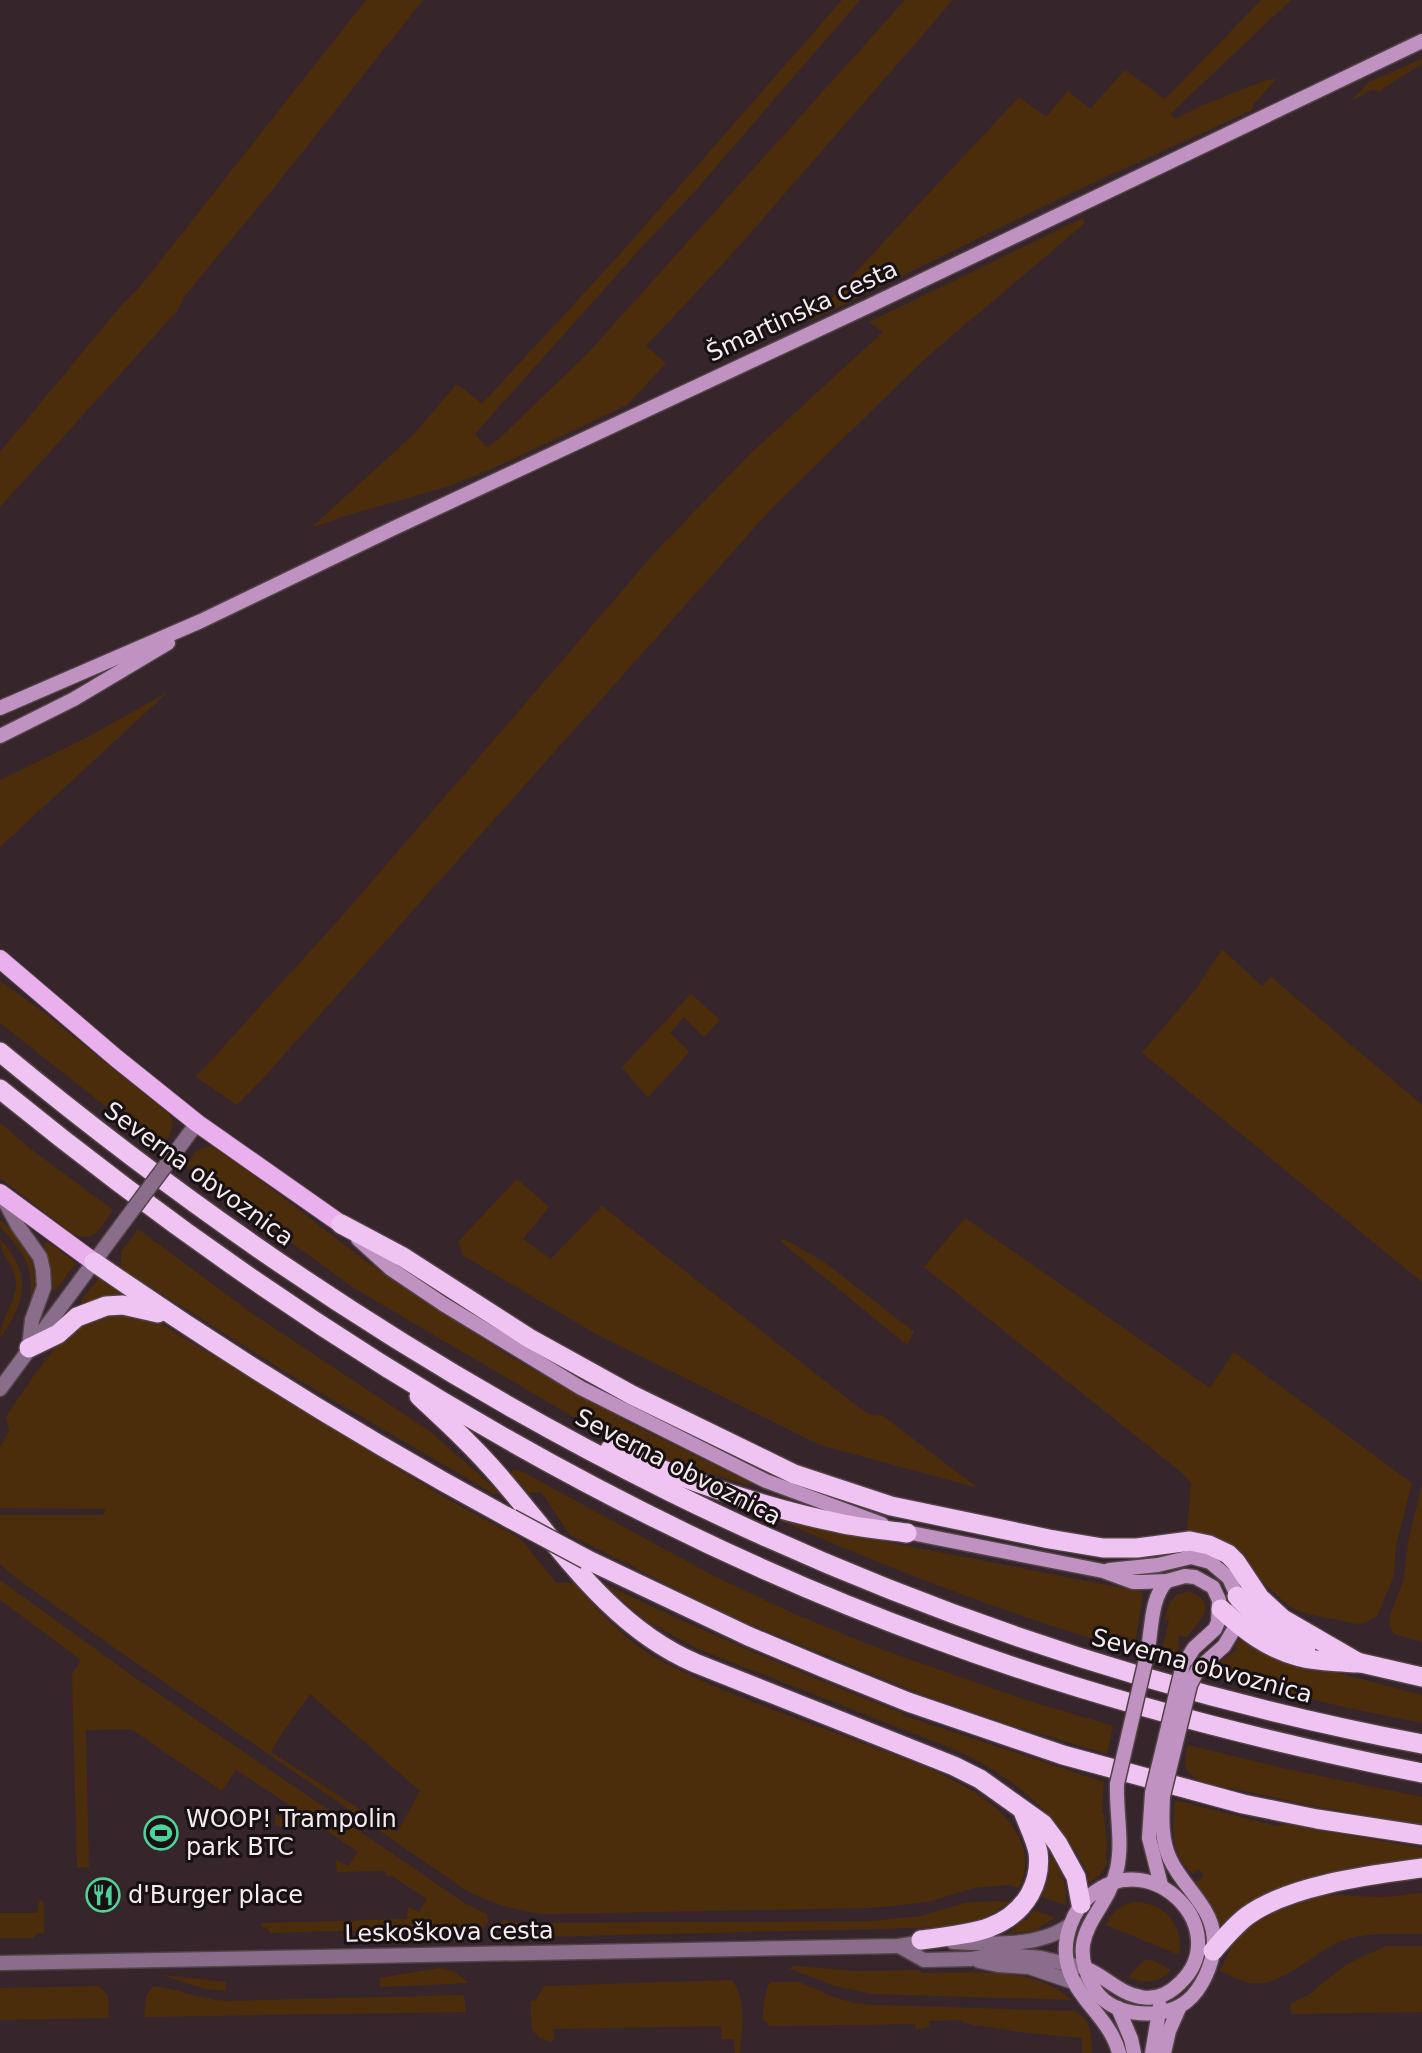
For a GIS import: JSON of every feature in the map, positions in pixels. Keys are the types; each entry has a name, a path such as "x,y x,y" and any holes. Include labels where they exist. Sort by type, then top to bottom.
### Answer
{"highway":[{"name":"Severna obvoznica","path":"0,1052 103,1136 268,1255 408,1348 634,1475 745,1529 876,1586 1068,1655 1201,1694 1336,1727 1422,1744"},
{"path":"0,1089 164,1217 261,1286 390,1369 522,1446 658,1518 761,1567 934,1639 1036,1674 1158,1712 1278,1743 1422,1773"},
{"path":"341,1224 402,1257 529,1338 632,1395 794,1474 891,1506 1059,1541 1103,1548 1137,1548 1190,1541 1209,1545 1228,1554 1236,1562 1260,1598 1283,1619 1359,1663"},
{"path":"94,1262 173,1317 361,1434 586,1559 723,1625 908,1702 1063,1755 1243,1804 1317,1819 1422,1835"},
{"path":"29,1348 58,1334 77,1317 106,1306 136,1306 173,1317"},
{"path":"390,1369 460,1434 594,1589 642,1634 669,1651 713,1671 954,1766 980,1779 1043,1825 1058,1844 1076,1877 1084,1910"},
{"path":"520,1413 672,1475 758,1502 839,1523 907,1533"},
{"path":"1237,1596 1262,1622 1292,1641 1359,1663 1422,1677"},
{"path":"1220,1609 1257,1639 1301,1658 1359,1663"},
{"path":"921,1940 991,1929 1003,1923 1027,1899 1037,1876 1038,1853 1023,1811"},
{"path":"1211,1959 1234,1927 1270,1902 1328,1885 1422,1868"}],"main road":[{"name":"Šmartinska cesta","path":"0,708 201,621 1422,41"},
{"name":"Šmartinska cesta","path":"0,736 39,718 137,663 201,621"},
{"path":"0,959 96,1042 197,1123 341,1224 391,1269 521,1353 581,1388 766,1481 907,1533 1103,1571 1133,1582 1167,1581 1185,1576 1204,1580 1217,1593 1220,1609 1214,1629 1194,1648 1190,1685 1157,1795 1149,1838 1160,1885"},
{"path":"0,1193 94,1262"},
{"path":"1103,1571 1178,1559 1200,1559 1229,1578 1237,1596 1237,1624 1224,1646 1190,1667"},
{"path":"1113,1882 1119,1849 1117,1784 1147,1655 1157,1593 1167,1581"},
{"path":"1152,2053 1157,2013 1165,1994 1187,1976 1194,1960 1196,1936 1191,1918 1181,1900 1160,1885 1135,1879 1113,1882 1101,1887 1070,1925 1067,1963 1074,1982 1089,1995 1145,2014 1157,2013 1180,2006 1203,1982 1211,1959 1207,1912 1168,1856 1157,1795"},
{"path":"1084,1910 1083,1947 1089,1995 1114,2037 1119,2053"},
{"name":"Leskoškova cesta","path":"1085,1968 1129,1994 1143,1998 1165,1994"},
{"path":"1113,2005 1128,2032 1134,2053"},
{"path":"1164,2053 1180,2006"}],"street":[{"path":"0,1389 197,1123"},
{"path":"0,1193 18,1226 40,1257 43,1270 44,1287 32,1320 29,1348"},
{"name":"Leskoškova cesta","path":"0,1964 899,1946 921,1940 986,1944 1046,1936 1060,1932 1070,1925"},
{"name":"Leskoškova cesta","path":"899,1946 924,1959 971,1959 998,1954 1041,1958 1085,1968"},
{"name":"Leskoškova cesta","path":"971,1959 1029,1968 1074,1982"}],"shaded area":[{"path":"366,0 423,0 183,298 178,310 0,507 0,452 120,307 139,288"},
{"path":"842,0 860,0 695,191 475,434 486,447 499,439 588,353 905,0 953,0 733,253 646,346 666,363 627,405 450,486 311,528 413,435 457,384 482,404 621,253"},
{"path":"1261,0 1291,0 1170,114 1175,119 1266,80 1276,79 1253,105 1252,110 1071,193 810,321 1019,97 1046,117 1068,91 1090,109 1125,70 1165,99"},
{"path":"1422,59 1422,64 1379,91 1372,90 1351,101 1369,82"},
{"path":"1083,218 1084,224 928,356 772,508 237,1105 196,1077 344,914 659,548 751,453 883,332 869,322"},
{"path":"168,692 0,847 0,780 88,737"},
{"path":"1222,949 1262,986 1271,977 1422,1105 1422,1282 1142,1053 1197,988"},
{"path":"0,981 42,1011 167,1112 172,1126 160,1149 0,1023"},
{"path":"691,994 720,1020 704,1037 684,1017 670,1033 689,1052 648,1098 622,1067"},
{"path":"0,1123 113,1210 97,1232 88,1237 74,1235 0,1178"},
{"path":"211,1146 238,1163 364,1260 509,1356 628,1422 751,1483 749,1485 641,1454 354,1288 185,1166 197,1150"},
{"path":"517,1179 549,1207 523,1239 551,1259 602,1206 862,1410 871,1415 883,1416 978,1488 820,1445 596,1334 464,1256 458,1242"},
{"path":"965,1218 1210,1388 1234,1352 1412,1483 1396,1545 1394,1576 1377,1616 1365,1623 1356,1624 1293,1608 1264,1583 1231,1546 1220,1539 1187,1532 1191,1483 1181,1472 924,1267"},
{"path":"0,1220 19,1238 30,1256 34,1277 32,1302 31,1278 26,1260 0,1227"},
{"path":"138,1229 253,1314 431,1432 500,1493 494,1494 297,1379 121,1268 121,1252"},
{"path":"0,1239 17,1264 22,1288 16,1312 0,1338 16,1285"},
{"path":"784,1239 824,1262 914,1332 907,1345 780,1241"},
{"path":"47,1241 76,1263 55,1291 44,1244"},
{"path":"99,1278 119,1292 119,1296 83,1304 81,1301"},
{"path":"119,1314 163,1325 442,1496 521,1539 556,1583 574,1583 627,1638 665,1663 741,1697 921,1765 968,1788 996,1808 1018,1835 1025,1855 1019,1888 1009,1885 973,1888 928,1902 871,1908 542,1914 502,1905 464,1889 116,1649 0,1564 0,1515 102,1515 107,1509 0,1508 0,1447 9,1431 6,1417 52,1352 81,1327","holes":["310,1694 420,1791 397,1833 271,1752"]},
{"path":"515,1470 710,1574 790,1612 880,1649 1026,1700 1113,1726 1107,1754 926,1696 728,1615 570,1535 541,1492 528,1493 517,1479 515,1480 512,1471"},
{"path":"1422,1484 1422,1642 1394,1634 1389,1624 1403,1581 1409,1538"},
{"path":"780,1518 861,1537 1143,1592 1134,1651 954,1592 823,1539 779,1520"},
{"path":"0,1580 134,1677 466,1904 487,1914 488,1923 483,1927 270,1933 261,1923 407,1919 408,1907 419,1912 427,1899 392,1876 386,1876 385,1871 337,1872 336,1860 348,1866 358,1852 326,1830 319,1830 318,1825 275,1826 275,1814 286,1820 294,1808 236,1770 222,1791 131,1729 86,1730 89,1867 77,1868 72,1674 81,1660 0,1600"},
{"path":"602,1583 751,1651 902,1715 1104,1782 1102,1813 1107,1846 1105,1860 1108,1860 1105,1867 1089,1882 1089,1876 1078,1855 1049,1816 1014,1785 974,1759 698,1649 648,1622"},
{"path":"1191,1592 1204,1602 1204,1614 1187,1637 1178,1635 1175,1663 1160,1658 1169,1621 1165,1619 1170,1604 1175,1596"},
{"path":"1241,1638 1300,1663 1422,1695 1422,1723 1343,1707 1207,1672 1237,1649 1235,1646"},
{"path":"1188,1745 1422,1797 1422,1824 1318,1807 1197,1781 1186,1765"},
{"path":"1175,1800 1276,1826 1285,1824 1422,1848 1422,1860 1261,1897 1241,1909 1220,1928 1210,1902 1194,1881 1199,1881 1204,1875 1198,1869 1193,1874 1176,1849 1173,1830"},
{"path":"1050,1857 1053,1857 1064,1880 1065,1905 1042,1897 1049,1876"},
{"path":"1422,1893 1422,1934 1375,1934 1347,1939 1287,1974 1263,1983 1246,1982 1220,1971 1232,1946 1229,1944 1260,1919 1285,1907 1325,1896 1384,1897"},
{"path":"41,1900 44,1904 44,1933 38,1933 34,1938 0,1938 0,1913 38,1913"},
{"path":"1010,1902 987,1917 988,1921 953,1927 501,1938 500,1923 504,1920 523,1923 871,1921 921,1916 964,1903"},
{"path":"1137,1902 1156,1907 1171,1918 1179,1935 1179,1955 1106,1925 1118,1909"},
{"path":"1035,1910 1055,1918 1039,1927 1039,1930 1008,1934 1023,1920 1026,1921"},
{"path":"1386,1946 1422,1946 1422,2012 1291,2014 1291,2003 1307,1996 1347,1964"},
{"path":"1146,1960 1152,1960 1171,1970 1152,1981 1129,1977"},
{"path":"795,1966 855,1971 1000,1973 1039,1981 1071,2000 872,1994 835,1986 788,1968"},
{"path":"439,1968 453,1971 469,1983 380,1987 380,1978"},
{"path":"162,1975 226,1982 226,1991 205,1989"},
{"path":"732,1980 742,2006 740,2053 735,2053 734,2039 722,2039 721,2026 554,2029 553,2042 541,2039 532,2030 530,2001 536,2000 544,1986"},
{"path":"770,1982 799,1982 854,2003 1074,2011 1087,2023 1091,2034 1092,2053 1082,2053 1082,2038 1020,2032 963,2023 962,2020 930,2021 929,2027 916,2030 915,2024 770,2026 763,2019 764,2000"},
{"path":"99,1986 108,1996 109,2018 0,2020 0,1988"},
{"path":"153,1986 225,2001 464,1995 466,2012 144,2017 146,1996"}],"place":[{"name":"WOOP! Trampolin park BTC","path":"161,1833"},
{"name":"d'Burger place","path":"103,1895"}]}
